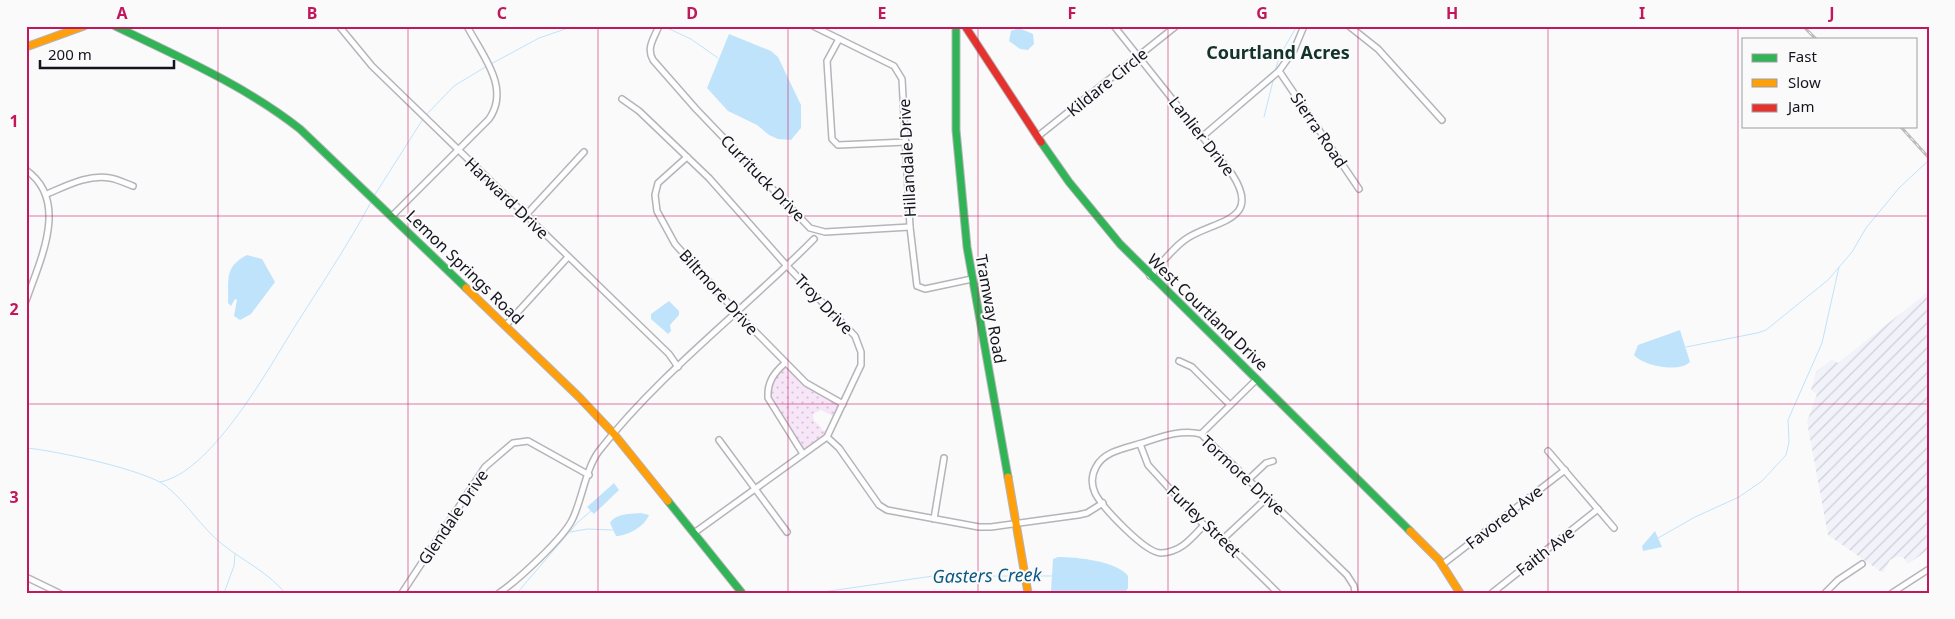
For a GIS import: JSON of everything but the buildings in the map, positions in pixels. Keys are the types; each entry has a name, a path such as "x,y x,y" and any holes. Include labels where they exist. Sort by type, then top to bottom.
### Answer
{"street":[{"path":"26,47 84,26"},
{"name":"Lemon Springs Road","path":"115,26 273,108 300,129 506,325 614,434 742,593"},
{"name":"Harward Drive","path":"339,26 372,66 669,354 678,367"},
{"path":"392,216 489,119 496,108 499,96 494,78 467,26"},
{"name":"Currituck Drive","path":"660,26 649,54 696,109 810,228 825,232 910,227"},
{"name":"Hillandale Drive","path":"813,26 894,66 900,73 902,79 910,227 917,286 925,289 972,279"},
{"name":"Tramway Road","path":"956,26 955,102 959,179 972,279 1028,593"},
{"name":"West Courtland Drive","path":"965,26 1037,137 1101,222 1150,276 1443,564 1460,593"},
{"name":"Lanlier Drive","path":"1114,26 1203,136 1240,185 1243,196 1240,209 1232,218 1187,238 1150,276"},
{"name":"Kildare Circle","path":"1037,137 1176,26"},
{"path":"1203,136 1280,71 1294,50 1304,26"},
{"path":"1349,26 1378,50 1442,120"},
{"path":"840,39 827,61 832,139 838,145 906,142"},
{"name":"Sierra Road","path":"1280,71 1359,189"},
{"name":"Troy Drive","path":"622,99 639,111 687,157 860,343 861,365 827,437 694,533"},
{"path":"526,216 584,152"},
{"name":"Biltmore Drive","path":"687,157 658,183 655,195 657,211 675,244 737,313 812,389 843,404"},
{"path":"26,170 35,176 47,194 49,228 26,301"},
{"path":"47,194 78,181 95,178 109,178 133,186"},
{"path":"499,593 519,576 571,523 596,455 614,434 678,367 788,266 814,239"},
{"path":"506,325 568,257"},
{"path":"1179,361 1192,367 1230,405"},
{"path":"785,363 772,376 768,398 803,454"},
{"path":"1201,434 1257,380"},
{"name":"Tormore Drive","path":"1204,525 1187,544 1175,551 1158,553 1143,546 1095,494 1091,480 1096,466 1105,457 1116,451 1189,431 1201,434 1347,575 1354,586 1355,593"},
{"path":"827,437 839,448 879,505 887,510 979,527 1078,515 1087,513 1103,503"},
{"path":"718,440 787,532"},
{"name":"Glendale Drive","path":"402,593 485,467 508,446 519,441 528,441 589,475"},
{"name":"Furley Street","path":"1140,444 1148,465 1204,525 1223,539 1278,593"},
{"path":"1548,451 1614,528"},
{"path":"934,519 944,458"},
{"path":"1249,479 1266,463 1273,461"},
{"name":"Favored Ave","path":"1443,564 1565,470"},
{"path":"1223,539 1268,497"},
{"name":"Faith Ave","path":"1492,593 1598,509"},
{"path":"1825,593 1838,580 1862,564"},
{"path":"1892,593 1929,569"},
{"path":"26,577 58,593"}],"shaded area":[{"path":"1929,291 1929,549 1908,564 1903,557 1896,557 1890,560 1883,573 1828,535 1807,422 1817,394 1811,390 1816,372 1832,359 1838,363"},
{"path":"785,366 812,390 841,405 835,417 821,410 813,414 814,421 822,428 821,430 827,431 825,436 803,450 781,419 772,398 772,388 776,377"}],"water":[{"path":"1019,28 1033,34 1034,44 1028,50 1020,49 1009,41 1011,31"},
{"path":"729,34 771,51 778,57 801,105 801,128 791,140 778,139 769,135 757,125 728,111 707,88"},
{"path":"247,255 262,259 275,282 251,314 240,320 234,316 237,300 235,299 231,306 228,303 228,280 234,264"},
{"path":"669,301 679,311 679,315 670,325 671,331 668,334 651,319 651,314"},
{"path":"1680,330 1690,362 1685,365 1670,368 1661,367 1645,362 1634,355 1638,345"},
{"path":"614,483 619,490 594,514 587,507"},
{"path":"641,513 649,515 644,523 631,532 616,536 610,523 616,517"},
{"path":"1655,531 1662,547 1643,551 1642,546"},
{"path":"1058,557 1106,563 1123,571 1128,576 1128,588 1125,593 1055,593 1051,591 1053,559"}],"waterway":[{"path":"491,64 539,38 574,26"},
{"path":"663,26 691,39 718,58"},
{"path":"1275,71 1280,55 1297,26"},
{"path":"425,116 454,86 487,66"},
{"path":"1264,117 1274,77"},
{"path":"374,196 423,119"},
{"path":"1686,347 1766,330 1828,280 1852,252 1866,228 1899,188 1928,161"},
{"path":"160,482 179,475 198,461 235,419 333,267 371,202"},
{"path":"1658,538 1695,517 1739,497 1762,481 1786,455 1789,442 1788,420 1822,343 1839,267"},
{"name":"Gasters Creek","path":"26,448 120,467 166,486 222,544 263,573 285,593"},
{"path":"517,593 578,522 591,511"},
{"path":"570,532 587,529 613,530"},
{"path":"224,593 234,566 235,554"},
{"name":"Gasters Creek","path":"816,593 933,576 1021,576"},
{"name":"Gasters Creek","path":"1028,576 1054,576"}],"railway":[{"path":"1803,26 1815,38"},
{"path":"1902,128 1929,158"}],"traffic: fast":[{"path":"115,26 234,85 279,113 300,129 466,288"},
{"path":"956,26 956,130 967,247 1008,477"},
{"path":"1041,142 1069,182 1120,244 1410,531"},
{"path":"668,501 742,593"}],"traffic: slow":[{"path":"26,47 84,26"},
{"path":"466,288 579,397 614,434 668,501"},
{"path":"1008,477 1028,593"},
{"path":"1410,531 1439,560 1460,593"}],"traffic: jam":[{"path":"965,26 1041,142"}],"district":[{"name":"Courtland Acres","path":"1278,53"}]}
